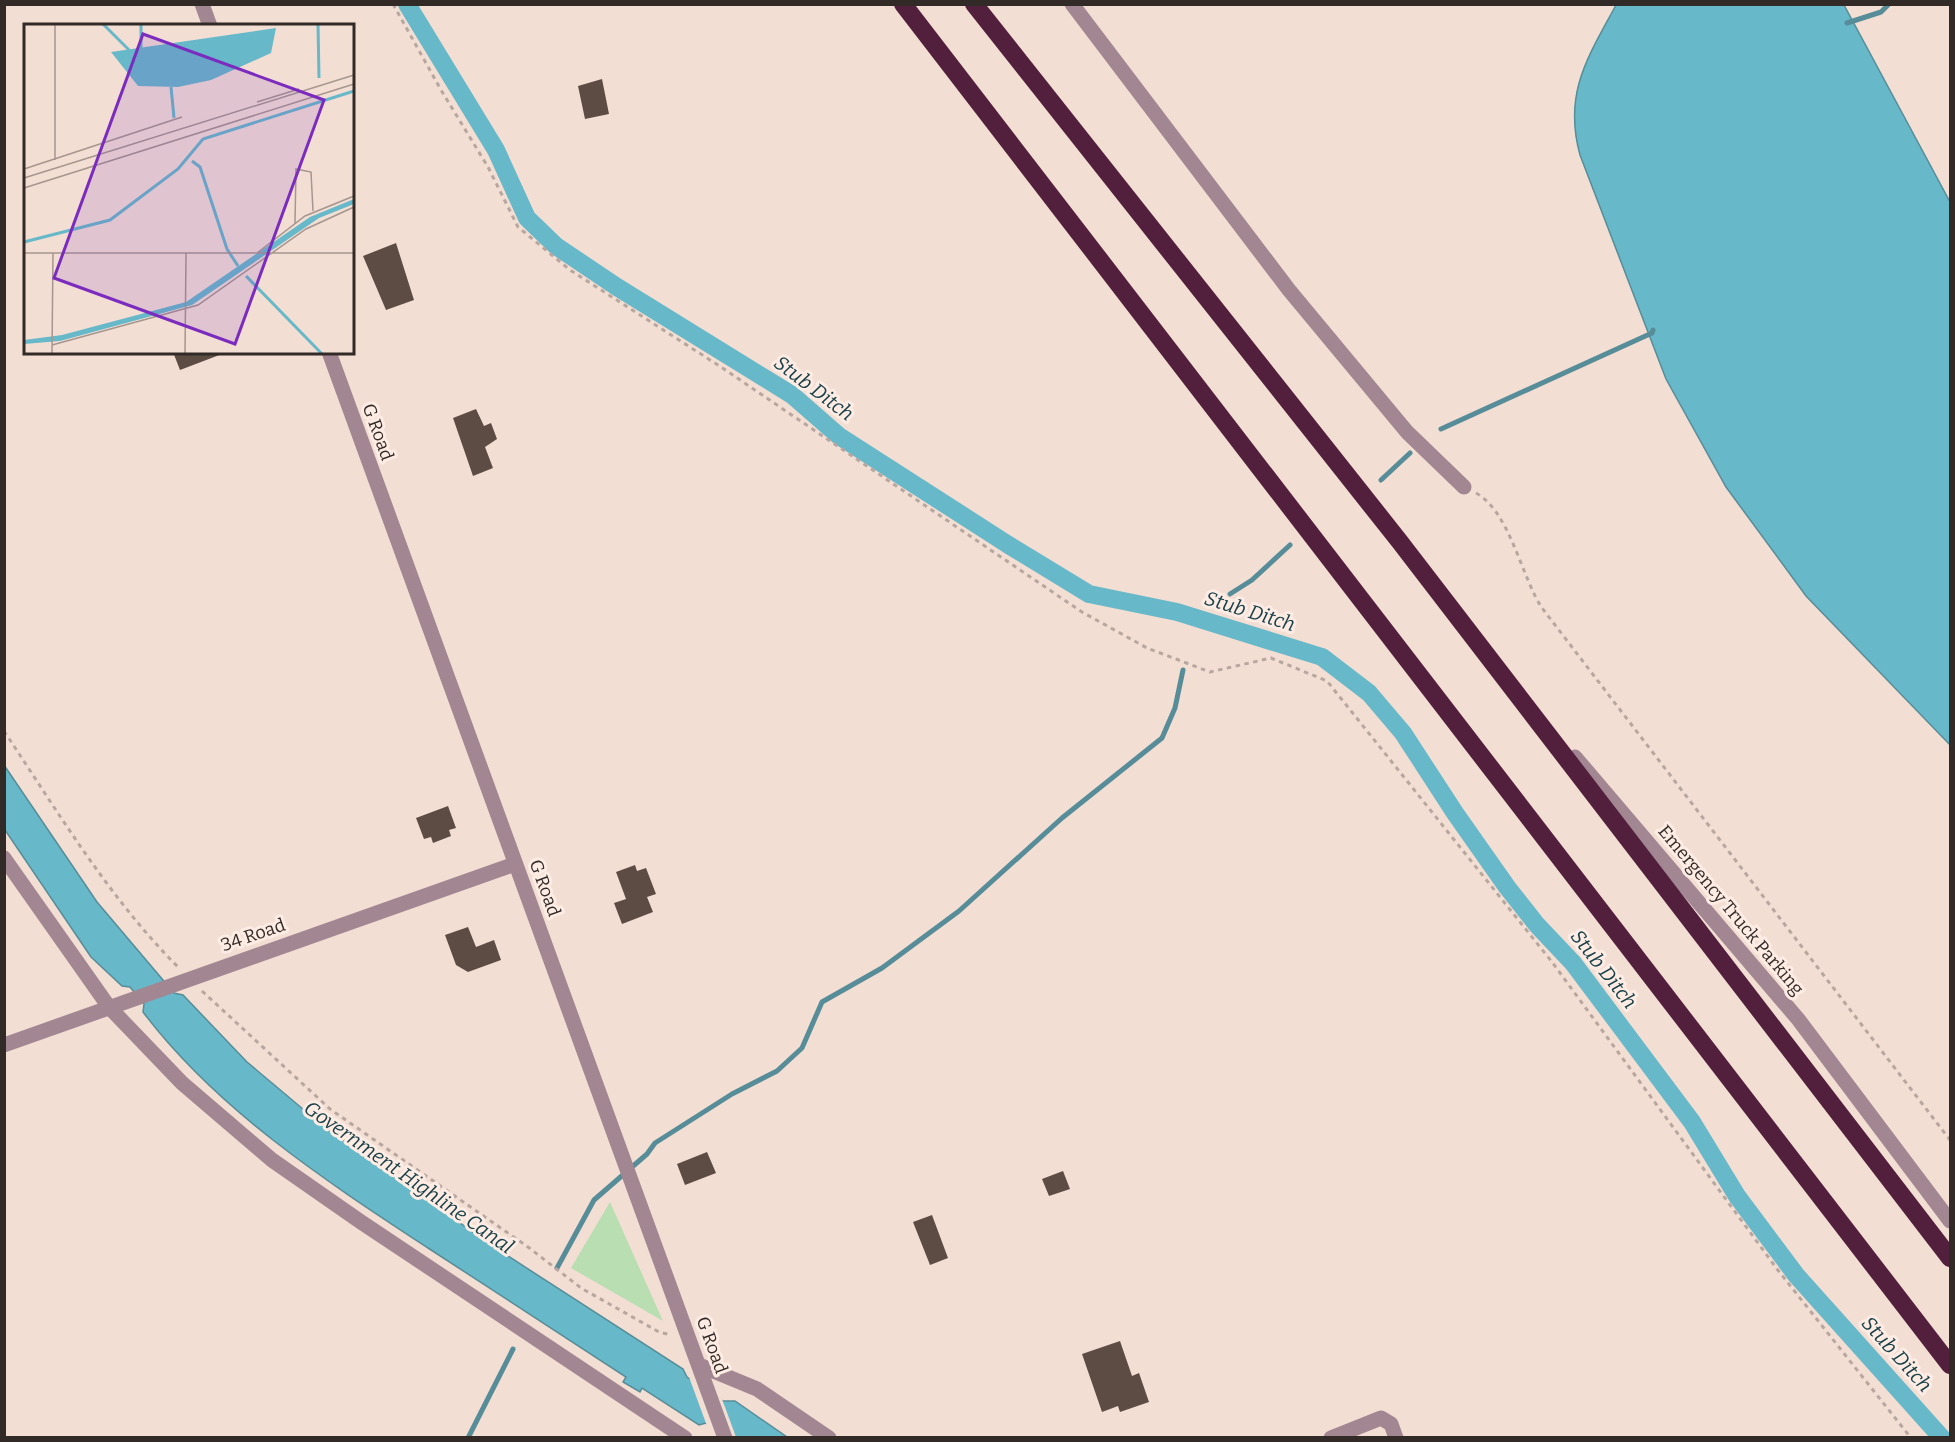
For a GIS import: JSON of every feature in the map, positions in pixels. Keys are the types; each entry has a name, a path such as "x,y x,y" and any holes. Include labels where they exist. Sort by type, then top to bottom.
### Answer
{"highway":[{"path":"903,4 1950,1365"},
{"path":"974,4 1470,633 1950,1258"}],"street":[{"path":"202,4 209,24"},
{"path":"1072,4 1289,290 1407,432 1464,487"},
{"name":"G Road","path":"330,354 725,1437"},
{"name":"Emergency Truck Parking","path":"1470,633 1798,1019 1950,1221"},
{"path":"4,858 109,1007 182,1083 272,1160 361,1222 685,1437"},
{"name":"34 Road","path":"4,1045 515,864"},
{"path":"699,1365 757,1389 829,1437"},
{"path":"1331,1437 1381,1418 1391,1424 1396,1437"}],"path":[{"path":"393,4 441,90 488,167 518,227 570,270 721,368 1082,612 1147,648 1210,672 1271,658 1327,681 1552,962 1778,1269 1911,1437"},
{"path":"1464,487 1483,497 1499,514 1530,590 1542,609 1950,1140"},
{"path":"4,731 90,859 141,927 232,1021 330,1109 528,1247 581,1288 659,1332 690,1340"}],"green space":[{"path":"610,1202 663,1321 571,1268"}],"water":[{"path":"1616,5 1844,5 1950,202 1950,745 1806,596 1726,487 1666,379 1580,155 1576,133 1575,113 1581,76"},
{"path":"4,765 97,902 174,993 183,995 247,1062 316,1120 491,1245 683,1369 687,1377 723,1401 735,1401 787,1437 728,1437 706,1423 699,1425 642,1388 640,1392 623,1382 626,1377 351,1197 275,1142 239,1112 172,1048 143,1012 144,1004 130,987 122,986 91,957 5,830"}],"pier":[{"path":"689,1377 722,1399 736,1437 726,1437 707,1426"}],"building":[{"path":"602,79 609,114 585,119 578,86"},
{"path":"396,243 414,300 386,310 363,256"},
{"path":"174,354 222,354 180,370"},
{"path":"476,409 484,426 491,423 497,439 485,447 493,468 473,476 453,418"},
{"path":"448,806 456,828 449,830 451,836 433,843 431,837 424,839 416,818"},
{"path":"635,865 637,871 646,868 656,894 647,897 653,912 622,924 614,903 626,899 616,872"},
{"path":"468,927 476,947 494,940 501,960 468,972 456,965 445,935"},
{"path":"707,1152 716,1173 685,1185 677,1164"},
{"path":"1063,1171 1070,1189 1049,1196 1042,1179"},
{"path":"932,1215 948,1258 930,1265 913,1222"},
{"path":"1120,1341 1132,1376 1139,1373 1149,1402 1120,1412 1118,1406 1102,1412 1082,1354"}],"waterway":[{"name":"Stub Ditch","path":"407,4 496,150 527,218 556,246 617,287 792,395 839,436 1089,594 1177,612 1322,657 1369,693 1403,733 1507,887 1537,925 1573,963 1692,1122 1737,1196 1796,1275 1942,1438"},
{"path":"1847,23 1881,12 1889,4"},
{"path":"1441,429 1652,333 1653,330"},
{"path":"1381,480 1410,453"},
{"path":"1230,594 1252,580 1290,545"},
{"path":"557,1268 594,1200 647,1154 655,1143 732,1094 777,1071 802,1048 822,1002 882,968 959,911 1062,818 1162,738 1175,708 1183,670"},
{"path":"468,1438 513,1349"}],"water label":[{"name":"Government Highline Canal","path":"409,1177"}]}
